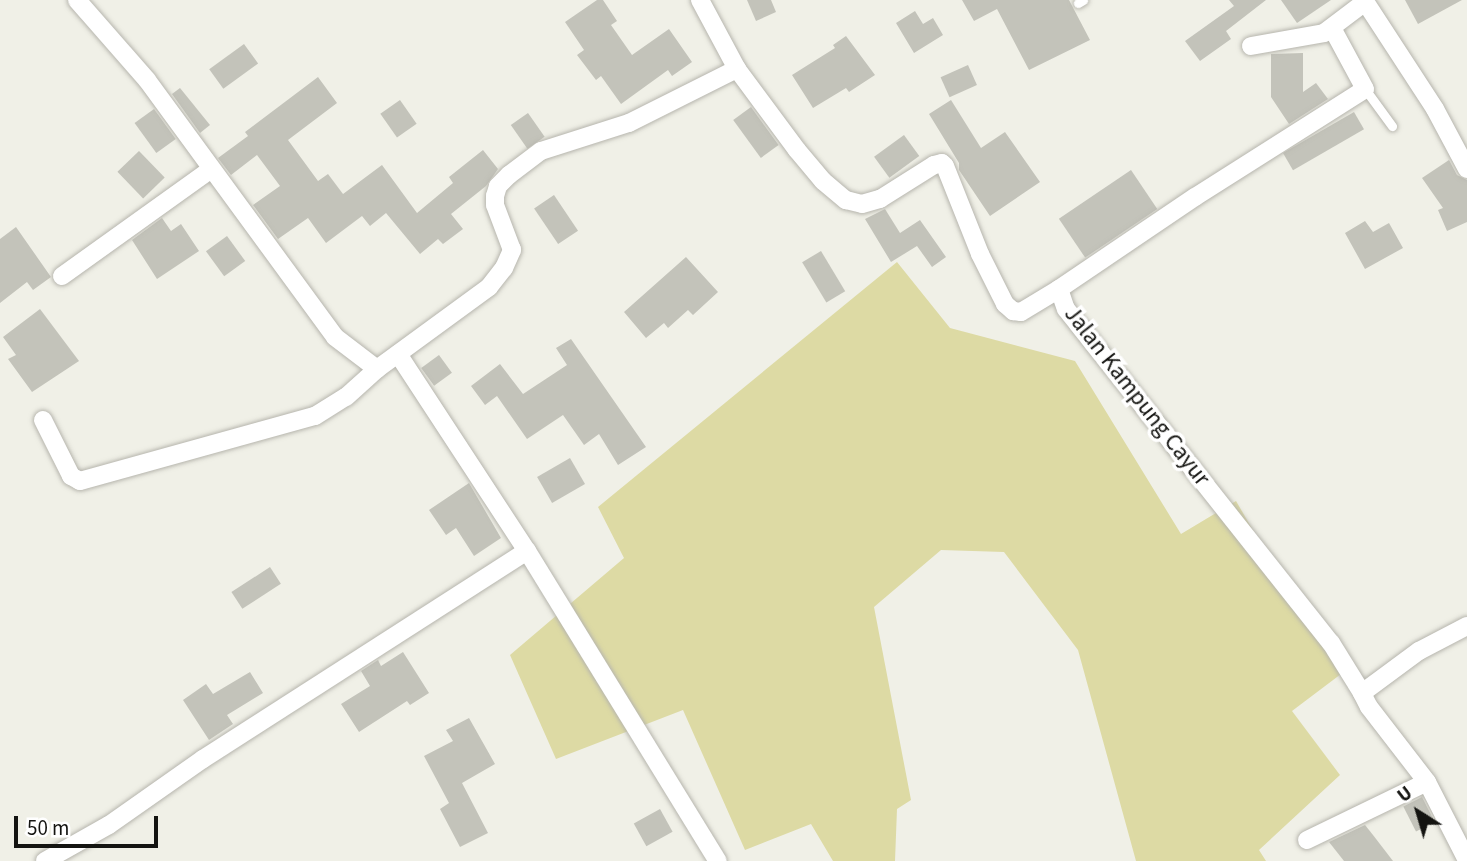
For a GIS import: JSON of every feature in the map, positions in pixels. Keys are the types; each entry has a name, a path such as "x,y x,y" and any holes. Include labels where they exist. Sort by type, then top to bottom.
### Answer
{"street":[{"path":"77,0 147,80 210,170 335,337 376,369"},
{"name":"Jalan Kampung Cayur","path":"700,0 737,69 797,150 824,181 846,200 862,204 880,199 934,165 942,163 980,254 1005,304 1013,311 1021,312 1059,289 1066,309 1324,634 1369,707 1427,782 1467,860"},
{"path":"1251,46 1300,39 1332,28 1364,1 1434,109 1467,169"},
{"path":"1059,289 1195,197 1365,89 1332,28"},
{"path":"43,420 71,476 80,481 315,416 346,397 376,369 489,287 511,258 511,243 495,205 498,186 509,175 541,151 629,124 737,69"},
{"path":"62,276 210,170"},
{"path":"398,354 527,551 718,861"},
{"path":"45,861 109,825 326,679 527,551"},
{"path":"1362,693 1419,651 1467,626"},
{"path":"1307,840 1427,782"}],"lane":[{"path":"1365,89 1392,125"}],"shaded area":[{"path":"897,262 950,328 1075,361 1181,534 1236,501 1308,625 1345,671 1292,711 1340,775 1259,850 1266,861 1136,861 1078,650 1004,552 941,550 874,607 911,800 897,809 895,861 833,861 811,824 745,850 683,710 556,759 510,655 624,558 598,507"}],"building":[{"path":"597,0 603,0 617,21 611,25 632,55 669,29 692,62 672,76 668,70 621,104 601,76 596,80 577,55 584,50 565,22"},
{"path":"747,0 771,0 776,12 756,21"},
{"path":"962,0 1069,0 1090,40 1029,70 997,9 974,21"},
{"path":"1229,0 1266,0 1226,31 1231,39 1200,61 1185,41 1234,6"},
{"path":"1281,0 1331,0 1297,23"},
{"path":"1405,0 1462,0 1418,24"},
{"path":"915,11 923,24 933,18 943,35 914,53 896,23"},
{"path":"846,36 875,75 849,92 846,88 813,108 792,75 835,48 833,45"},
{"path":"244,44 258,63 223,89 209,69"},
{"path":"1303,53 1303,92 1316,83 1328,99 1289,124 1271,97 1271,54"},
{"path":"968,65 977,85 950,97 941,77"},
{"path":"318,77 337,103 288,140 318,181 328,174 343,194 382,165 417,213 453,183 449,177 483,150 498,169 486,186 451,214 463,229 443,244 438,239 420,254 386,213 370,226 362,216 326,243 308,218 278,239 253,205 280,186 257,155 231,175 218,158 248,136 245,132"},
{"path":"180,88 210,125 200,133 172,94"},
{"path":"400,100 417,124 397,138 380,114"},
{"path":"951,100 981,148 1005,132 1040,182 990,216 959,170 959,163 929,114"},
{"path":"751,107 779,145 761,158 733,120"},
{"path":"154,109 176,139 156,153 135,123"},
{"path":"1354,112 1364,129 1293,170 1283,153"},
{"path":"528,113 545,137 527,149 511,125"},
{"path":"904,135 919,156 889,178 874,157"},
{"path":"139,151 165,178 143,198 117,172"},
{"path":"1449,160 1457,175 1467,180 1467,222 1447,231 1438,210 1443,208 1422,178"},
{"path":"1131,170 1157,209 1085,258 1059,219"},
{"path":"554,195 578,231 558,244 534,208"},
{"path":"885,209 900,233 920,220 946,257 932,267 917,246 891,262 865,219"},
{"path":"162,218 171,231 181,224 199,251 157,279 132,240"},
{"path":"1365,221 1373,232 1389,223 1403,248 1365,269 1345,233"},
{"path":"16,227 51,277 33,290 27,282 0,303 0,239"},
{"path":"227,236 245,261 224,276 206,251"},
{"path":"821,251 845,291 826,303 802,262"},
{"path":"686,257 718,292 693,315 688,310 668,328 664,323 646,338 624,312"},
{"path":"40,309 79,361 32,392 8,359 16,355 3,337"},
{"path":"571,339 646,447 618,465 599,434 584,445 563,415 527,439 497,396 485,405 471,386 500,364 523,394 567,365 556,348"},
{"path":"439,355 452,373 434,386 421,368"},
{"path":"570,458 585,484 552,503 537,477"},
{"path":"469,483 501,538 474,556 456,528 446,535 429,510"},
{"path":"270,567 281,584 242,609 231,592"},
{"path":"403,652 429,693 410,705 407,701 359,732 341,704 370,686 361,671 378,660 381,666"},
{"path":"250,672 263,693 227,715 233,724 209,740 183,700 206,684 213,694"},
{"path":"469,718 495,764 462,783 488,833 460,847 440,809 449,803 424,756 453,741 446,730"},
{"path":"1422,797 1435,822 1416,831 1403,807"},
{"path":"660,809 673,832 646,846 634,824"},
{"path":"1365,825 1393,861 1344,861 1329,842"}]}
